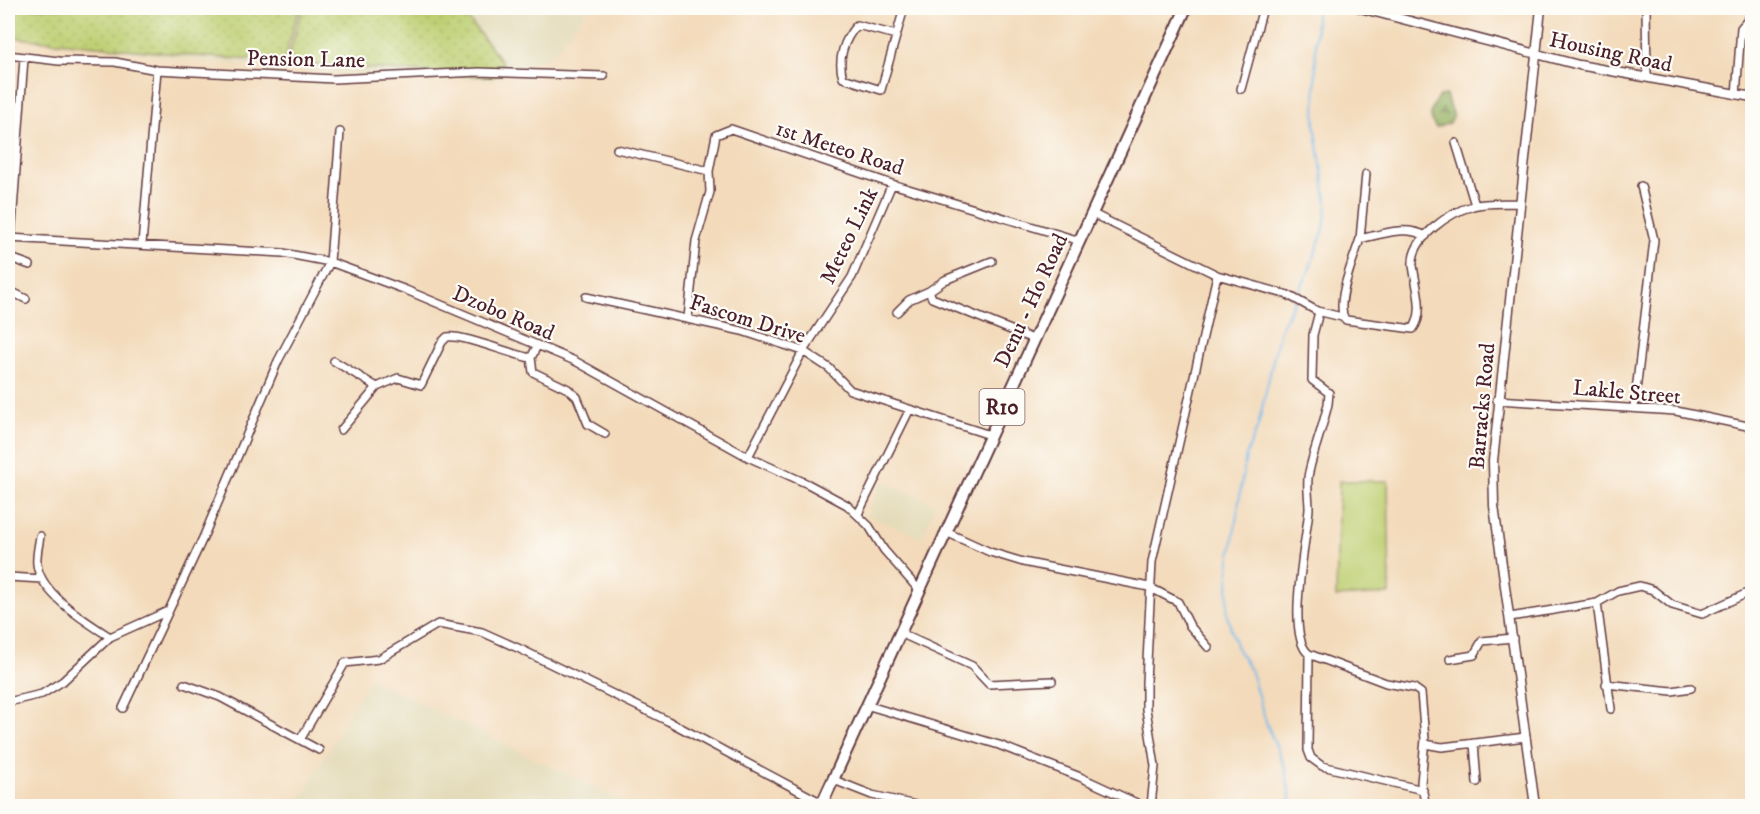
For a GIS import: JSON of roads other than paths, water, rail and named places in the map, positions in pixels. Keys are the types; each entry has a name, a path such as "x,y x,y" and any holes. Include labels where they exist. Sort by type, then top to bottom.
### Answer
{"main road":[{"name":"Denu - Ho Road","path":"821,805 1186,8"}],"street":[{"path":"896,35 857,25 850,33 843,50 839,67 843,78 880,90 904,8"},
{"path":"1241,89 1263,8"},
{"name":"Housing Road","path":"1360,8 1579,65 1752,97"},
{"name":"Barracks Road","path":"1535,807 1493,489 1497,400 1541,8"},
{"path":"1646,8 1647,76"},
{"path":"1736,95 1741,28 1752,15"},
{"name":"Pension Lane","path":"8,55 60,62 114,62 157,70 334,80 479,72 604,76"},
{"path":"9,238 24,58"},
{"path":"142,244 157,70"},
{"name":"1st Meteo Road","path":"709,171 716,135 731,129 892,184 1080,241"},
{"path":"123,708 278,361 330,262 340,132"},
{"path":"1456,144 1475,205"},
{"path":"617,149 709,171 710,192 696,240 688,318"},
{"path":"1344,318 1346,283 1360,239 1366,174"},
{"name":"Meteo Link","path":"748,457 802,351 852,277 872,236 892,184"},
{"path":"1634,408 1654,240 1641,186"},
{"path":"1093,214 1216,275 1292,297 1319,312 1413,329 1418,322 1419,309 1413,263 1415,252 1426,236 1449,218 1475,205 1520,204"},
{"path":"1360,239 1404,230 1416,231 1426,236"},
{"name":"Dzobo Road","path":"9,238 283,253 330,262 406,290 575,361 748,457 808,484 858,513 884,550 919,590"},
{"path":"8,257 30,265"},
{"path":"897,312 909,300 945,280 992,261"},
{"path":"1151,807 1155,766 1146,709 1149,587 1152,562 1216,275"},
{"path":"8,290 26,299"},
{"path":"928,291 932,297 1033,339"},
{"name":"Fascom Drive","path":"586,297 742,331 802,351 829,368 850,390 909,411 990,435"},
{"path":"1319,312 1313,334 1312,380 1329,393 1321,433 1308,473 1307,528 1299,582 1298,626 1304,650 1309,654 1386,683 1418,690 1422,699 1425,744 1420,768 1426,807"},
{"path":"8,321 8,341"},
{"path":"341,430 377,387 398,378 422,385 447,337 465,339 531,358"},
{"path":"537,346 531,358 532,372 568,389 577,397 588,424 605,434"},
{"path":"334,361 377,387"},
{"name":"Lakle Street","path":"1497,400 1676,411 1752,427"},
{"path":"858,513 909,411"},
{"path":"946,532 990,552 1023,562 1149,587 1178,602 1190,626 1208,647"},
{"path":"40,536 37,565 42,579 69,609 110,637"},
{"path":"8,577 42,579"},
{"path":"1510,618 1597,603 1618,591 1640,586 1653,590 1672,605 1702,614 1752,591"},
{"path":"1597,603 1611,709"},
{"path":"8,702 42,694 63,681 110,637 168,611"},
{"path":"300,740 345,663 379,659 438,624 482,632 520,649 668,721 821,805"},
{"path":"900,633 972,666 989,684 1052,681"},
{"path":"1450,659 1474,656 1482,641 1513,638"},
{"path":"1309,654 1308,750 1311,758 1322,766 1423,790"},
{"path":"184,684 220,698 319,750"},
{"path":"1606,684 1672,691 1690,688"},
{"path":"866,705 999,746 1080,777 1143,807"},
{"path":"1425,744 1442,747 1526,737"},
{"path":"1474,744 1476,782"},
{"path":"834,780 872,795 920,807"}],"waterway":[{"path":"1292,806 1285,768 1266,722 1251,672 1236,646 1227,615 1229,567 1246,455 1258,426 1280,330 1308,273 1324,229 1327,205 1315,125 1316,8"}]}
